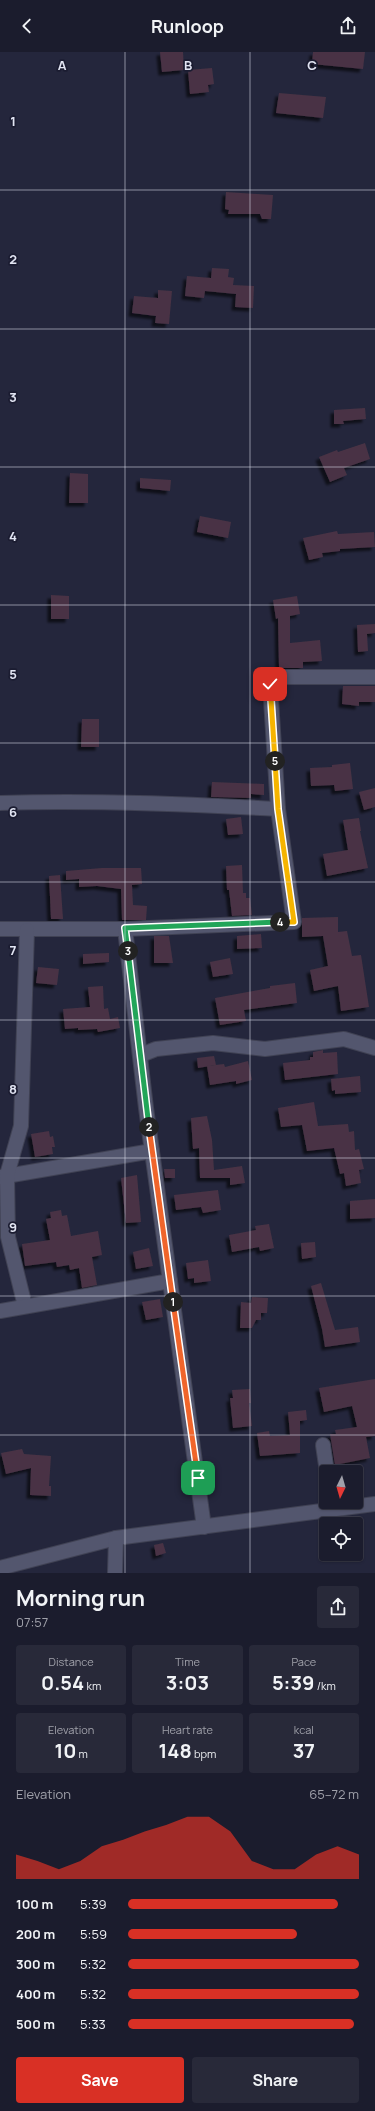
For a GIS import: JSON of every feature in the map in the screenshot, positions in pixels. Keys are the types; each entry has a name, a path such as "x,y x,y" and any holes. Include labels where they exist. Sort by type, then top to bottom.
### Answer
{"street":[{"path":"0,930 125,928 294,922 278,809 270,690 272,679 275,677 375,677"},
{"path":"0,803 49,802 187,804 278,809"},
{"path":"125,928 152,1151 204,1527"},
{"path":"25,1306 8,1237 4,1176 21,1126 27,930"},
{"path":"141,1055 156,1049 213,1043 265,1049 344,1039 375,1048"},
{"path":"4,1176 152,1151"},
{"path":"0,1311 170,1281"},
{"path":"323,1445 327,1465"},
{"path":"363,1505 375,1504"},
{"path":"0,1568 116,1538 204,1527 319,1508"},
{"path":"115,1573 116,1538"}],"building":[{"path":"160,52 183,52 184,70 162,72"},
{"path":"313,52 365,52 363,69 312,64"},
{"path":"212,68 214,84 208,85 209,92 190,94 188,70"},
{"path":"279,93 326,97 323,118 276,113"},
{"path":"226,192 273,195 271,219 262,219 260,214 228,214 229,210 225,209"},
{"path":"212,268 229,269 228,277 234,278 233,285 254,286 253,308 235,307 236,294 205,291 204,298 185,296 187,276 211,278"},
{"path":"158,290 172,291 169,324 155,323 156,316 132,313 134,296 158,298"},
{"path":"365,408 366,419 343,421 344,424 334,424 334,410"},
{"path":"365,443 370,459 344,468 347,475 330,482 319,457 337,450 338,452"},
{"path":"70,473 88,474 88,503 69,503"},
{"path":"140,478 171,480 170,491 140,488"},
{"path":"200,516 231,522 228,538 197,532"},
{"path":"337,531 338,534 374,532 375,547 340,549 340,551 322,553 323,557 309,560 303,538"},
{"path":"51,595 69,596 69,619 51,619"},
{"path":"297,596 300,614 290,616 290,643 320,640 322,661 303,662 303,668 279,668 278,618 276,619 273,600"},
{"path":"375,624 375,633 367,634 368,651 358,652 357,625"},
{"path":"343,686 375,686 375,702 359,702 359,706 342,704"},
{"path":"82,719 99,719 99,747 81,747"},
{"path":"350,763 353,789 335,791 334,785 311,786 310,768 332,767 332,765"},
{"path":"212,782 264,784 264,795 251,794 251,798 211,797"},
{"path":"375,788 375,807 364,810 359,792"},
{"path":"241,817 243,834 228,835 226,819"},
{"path":"359,818 360,831 368,868 327,876 323,854 348,850 343,820"},
{"path":"242,865 243,893 246,893 246,898 250,898 252,915 232,916 229,890 227,890 226,866"},
{"path":"102,868 141,868 142,884 132,885 133,905 147,906 146,920 122,920 121,889 97,886 79,887 79,879 66,880 66,871"},
{"path":"60,875 63,919 51,919 49,876"},
{"path":"338,917 338,932 347,931 352,956 361,955 369,1007 341,1011 338,986 314,991 310,970 328,966 323,936 302,937 302,918"},
{"path":"261,934 262,948 237,949 237,936"},
{"path":"154,936 169,936 173,963 154,963"},
{"path":"109,953 109,962 83,964 83,954"},
{"path":"230,958 233,974 213,977 210,962"},
{"path":"38,967 59,969 57,985 36,983"},
{"path":"295,983 297,1003 244,1010 246,1021 220,1025 215,998 270,988 270,986"},
{"path":"103,986 104,1009 108,1008 110,1019 118,1017 120,1028 98,1032 97,1029 65,1029 63,1009 90,1007 88,987"},
{"path":"323,1050 323,1053 337,1052 338,1074 285,1080 283,1063 310,1060 310,1057 313,1057 313,1052"},
{"path":"214,1056 216,1065 198,1068 197,1058"},
{"path":"248,1061 252,1080 236,1084 236,1081 210,1085 207,1066 224,1064 225,1067"},
{"path":"360,1076 361,1092 335,1094 335,1090 332,1091 331,1079"},
{"path":"314,1102 318,1126 348,1124 349,1132 354,1131 355,1150 359,1149 364,1169 359,1170 361,1183 346,1186 344,1173 340,1174 334,1148 307,1151 302,1125 281,1127 278,1108"},
{"path":"207,1116 212,1140 214,1170 242,1166 245,1183 230,1185 230,1178 200,1178 199,1148 193,1149 191,1118"},
{"path":"49,1131 50,1137 53,1136 55,1147 52,1147 53,1154 35,1157 31,1134"},
{"path":"164,1169 175,1169 175,1178 165,1178"},
{"path":"137,1175 141,1222 126,1223 121,1178"},
{"path":"218,1190 221,1210 203,1213 201,1207 176,1210 174,1195"},
{"path":"375,1199 375,1218 350,1219 350,1201"},
{"path":"61,1210 62,1216 67,1215 71,1236 98,1231 102,1255 92,1257 97,1285 82,1288 79,1268 70,1270 69,1265 57,1267 56,1262 25,1266 22,1244 50,1240 46,1219 51,1218 50,1212"},
{"path":"269,1224 274,1248 260,1251 259,1247 232,1252 229,1235 256,1230 255,1226"},
{"path":"315,1242 316,1257 302,1259 301,1243"},
{"path":"149,1248 153,1266 136,1269 133,1252"},
{"path":"208,1260 211,1281 194,1283 194,1278 188,1279 186,1263"},
{"path":"321,1283 335,1330 358,1327 360,1342 325,1347 311,1286"},
{"path":"252,1297 268,1298 267,1313 261,1313 261,1320 256,1320 252,1328 240,1328 241,1302 251,1303"},
{"path":"160,1299 163,1317 146,1320 142,1302"},
{"path":"375,1379 375,1436 366,1437 370,1458 335,1465 330,1434 336,1434 335,1430 357,1427 352,1406 324,1412 319,1388"},
{"path":"250,1389 251,1403 249,1403 252,1426 233,1428 230,1398 233,1398 232,1390"},
{"path":"306,1410 307,1420 300,1421 300,1453 260,1456 257,1433 269,1431 270,1436 290,1435 288,1412"},
{"path":"22,1449 24,1454 51,1456 49,1486 51,1486 51,1496 30,1495 31,1468 6,1474 1,1453"},
{"path":"163,1543 166,1553 156,1556 154,1545"}],"route":[{"path":"198,1478 146,1108 125,928 294,922 278,809 270,684"}]}
